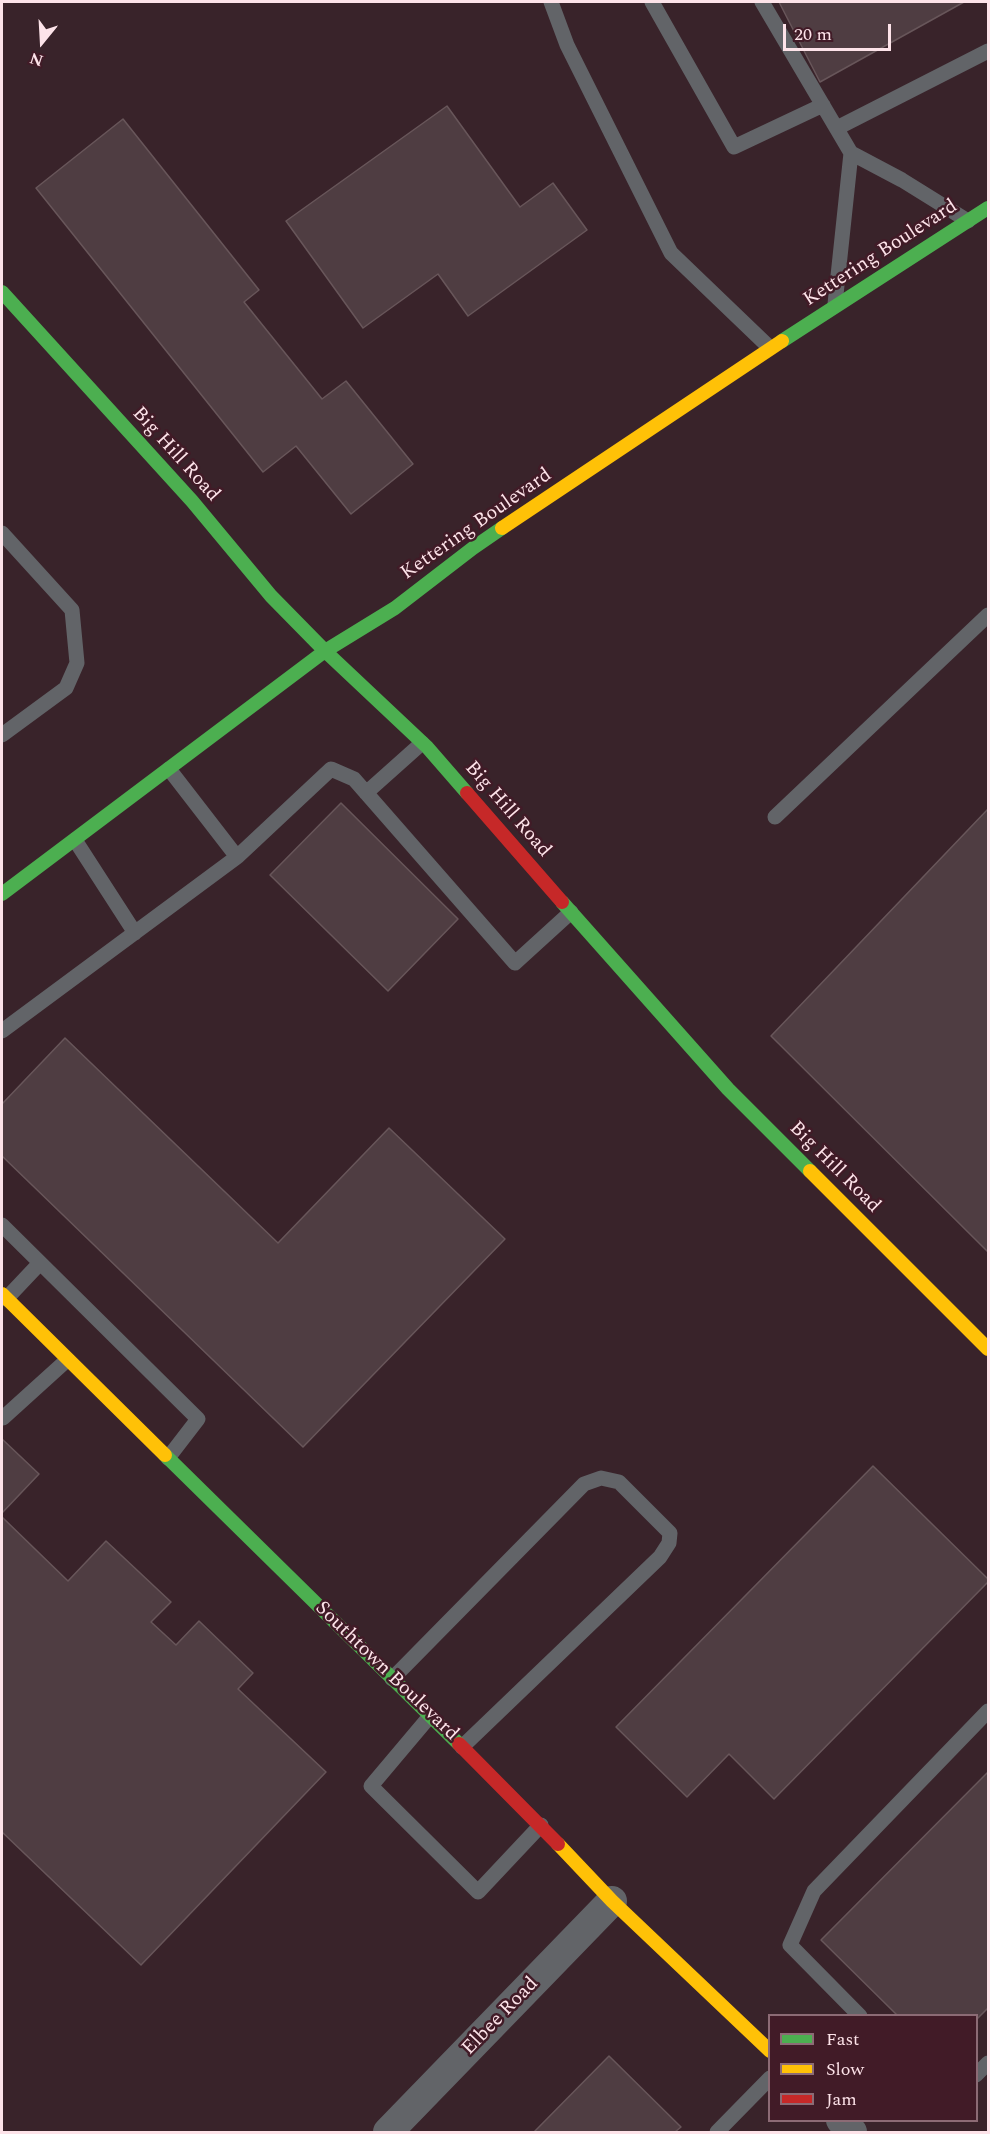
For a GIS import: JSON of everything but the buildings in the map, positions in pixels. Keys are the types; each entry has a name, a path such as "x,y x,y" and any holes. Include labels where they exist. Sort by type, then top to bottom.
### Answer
{"street":[{"name":"Kettering Boulevard","path":"2,894 325,651 395,608 473,548 770,348 987,211"},
{"name":"Big Hill Road","path":"2,292 192,501 271,596 422,743 728,1089 988,1349"},
{"name":"Southtown Boulevard","path":"4,1297 541,1825 612,1901 768,2048"},
{"name":"Elbee Road","path":"388,2133 612,1901"}],"lane":[{"path":"550,2 567,45 670,253 770,348"},
{"path":"652,2 734,147 823,105"},
{"path":"762,2 851,153 902,180 968,221"},
{"path":"837,128 988,51"},
{"path":"835,307 851,153"},
{"path":"2,533 72,610 77,663 66,688 2,735"},
{"path":"775,817 988,615"},
{"path":"366,793 422,743"},
{"path":"170,769 237,857"},
{"path":"2,1031 237,857 331,769 354,779 515,963 571,912"},
{"path":"75,840 135,933"},
{"path":"2,1225 198,1419 168,1458"},
{"path":"4,1297 40,1263"},
{"path":"2,1417 67,1360"},
{"path":"392,1679 584,1484 601,1478 619,1482 670,1533 669,1543 660,1557 462,1747"},
{"path":"858,2014 790,1945 814,1891 988,1711"},
{"path":"430,1716 371,1786 478,1893 541,1825"},
{"path":"717,2133 768,2080"}],"traffic: fast":[{"path":"782,341 988,208"},
{"path":"2,292 192,501 271,596 325,651 427,747 467,793"},
{"path":"2,894 325,651 395,608 502,528"},
{"path":"562,902 728,1089 810,1171"},
{"path":"165,1455 459,1744"}],"traffic: slow":[{"path":"502,528 782,341"},
{"path":"810,1171 988,1349"},
{"path":"2,1294 165,1455"},
{"path":"558,1844 612,1901 768,2049"}],"traffic: jam":[{"path":"467,793 562,902"},
{"path":"459,1744 558,1844"}]}
